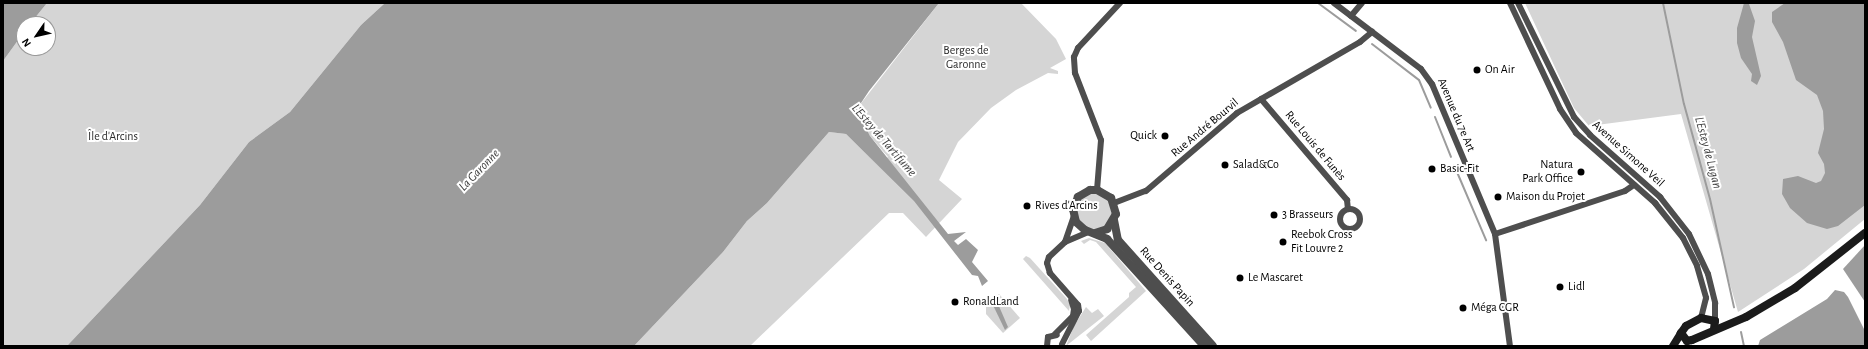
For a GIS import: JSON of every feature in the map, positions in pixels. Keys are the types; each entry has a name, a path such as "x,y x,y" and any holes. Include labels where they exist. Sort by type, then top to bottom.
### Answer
{"main road":[{"path":"1680,346 1715,325 1732,323 1795,288 1865,233"},
{"path":"1673,346 1686,326 1701,318 1715,325"},
{"path":"1682,333 1687,341"}],"street":[{"path":"1097,190 1101,140 1075,73 1074,57 1078,48 1120,3"},
{"name":"Avenue du 7e Art","path":"1334,3 1421,69 1432,84 1495,234 1510,346"},
{"path":"1351,16 1362,3"},
{"name":"Avenue Simone Veil","path":"1510,3 1567,120 1580,138 1618,170 1665,214 1683,238 1697,266 1706,298 1701,318"},
{"name":"Avenue Simone Veil","path":"1518,3 1574,117 1590,136 1660,197 1689,234 1708,274 1715,303 1715,325"},
{"name":"Rue André Bourvil","path":"1114,203 1152,187 1237,113 1372,32"},
{"name":"Rue Louis de Funès","path":"1261,99 1346,200 1348,209"},
{"path":"1618,170 1623,164"},
{"path":"1495,234 1625,191 1634,185"},
{"path":"1062,345 1066,333 1079,315 1078,305 1047,268 1049,257 1065,242 1092,232 1107,229 1114,219 1114,203 1107,194 1097,190 1090,190 1078,197 1075,203 1074,216 1065,242"},
{"path":"1074,216 1080,227 1092,232"},
{"name":"Rue Denis Papin","path":"1114,219 1118,240 1213,346"},
{"name":"Rue Denis Papin","path":"1092,232 1107,238 1204,346"},
{"path":"1683,238 1689,234"},
{"path":"1046,345 1048,337 1055,334 1073,316 1074,310 1069,295"},
{"path":"1055,334 1060,336 1062,345"}],"green space":[{"name":"Île d'Arcins","path":"47,3 385,3 361,25 290,112 249,142 200,205 67,346 3,346 3,61 16,43 16,56 56,56 56,16 36,16"},
{"name":"Berges de Garonne","path":"939,3 1021,3 1056,39 1066,59 1050,68 1058,71 1058,74 1048,73 1016,90 991,108 958,142 939,180 962,199 926,237 903,213 889,213 750,346 634,346 723,252 747,221 767,203 829,132 846,134 878,165 888,157 870,136 860,116 859,106"},
{"path":"1525,3 1865,3 1865,219 1804,269 1738,312 1681,114 1589,126 1574,108"},
{"path":"1095,193 1105,196 1110,201 1113,211 1110,221 1105,226 1095,229 1085,226 1080,221 1077,211 1080,201 1085,196"},
{"path":"1089,238 1105,243 1146,291 1091,341 1086,335 1129,297 1129,293 1136,287 1096,242 1090,240 1084,244 1081,241"},
{"path":"1026,256 1030,258 1067,299 1070,305 1069,311 1023,259"},
{"path":"999,294 1020,318 1003,333 986,314 986,305"},
{"path":"1086,307 1092,313 1098,309 1104,316 1066,346 1074,326"}],"water":[{"path":"3,3 47,3 36,16 16,16 16,43 3,61"},
{"name":"La Garonne","path":"385,3 939,3 869,91 859,106 860,116 870,136 948,234 966,232 954,241 958,245 966,239 978,250 972,262 988,281 982,286 978,276 972,275 914,201 846,134 829,132 767,203 747,221 723,252 634,346 67,346 200,205 249,142 290,112 361,25"},
{"path":"1744,3 1749,4 1755,21 1752,37 1761,76 1757,85 1751,81 1752,74 1741,58 1737,43 1737,28"},
{"path":"1785,3 1865,3 1865,205 1838,226 1827,229 1807,223 1790,208 1782,194 1783,179 1798,176 1816,183 1821,181 1825,173 1824,164 1818,153 1824,129 1823,111 1817,95 1796,80 1783,42 1772,22 1772,12"},
{"path":"1865,245 1865,302 1843,269"},
{"path":"1835,290 1844,292 1848,297 1865,331 1865,346 1758,346 1760,340 1827,299"},
{"path":"995,297 1008,327 1005,330 991,301"}],"waterway":[{"path":"1318,3 1356,31"},
{"name":"L'Estey de Lugan","path":"1663,3 1684,104 1710,199 1734,307"},
{"path":"1372,44 1419,80 1431,108"},
{"path":"1435,117 1451,157"},
{"path":"1454,165 1486,240"},
{"name":"L'Estey de Lugan","path":"1741,332 1744,346"}],"place":[{"name":"On Air","path":"1477,70"},
{"name":"Quick","path":"1165,136"},
{"name":"Salad&Co","path":"1225,165"},
{"name":"Basic-Fit","path":"1432,169"},
{"name":"Natura Park Office","path":"1581,172"},
{"name":"Maison du Projet","path":"1498,197"},
{"name":"Rives d'Arcins","path":"1027,206"},
{"name":"3 Brasseurs","path":"1274,215"},
{"name":"Reebok Cross Fit Louvre 2","path":"1283,242"},
{"name":"Le Mascaret","path":"1240,278"},
{"name":"Lidl","path":"1560,287"},
{"name":"RonaldLand","path":"955,302"},
{"name":"Méga CGR","path":"1463,308"}],"water label":[{"name":"L'Estey de Tartifume","path":"883,141"}]}
